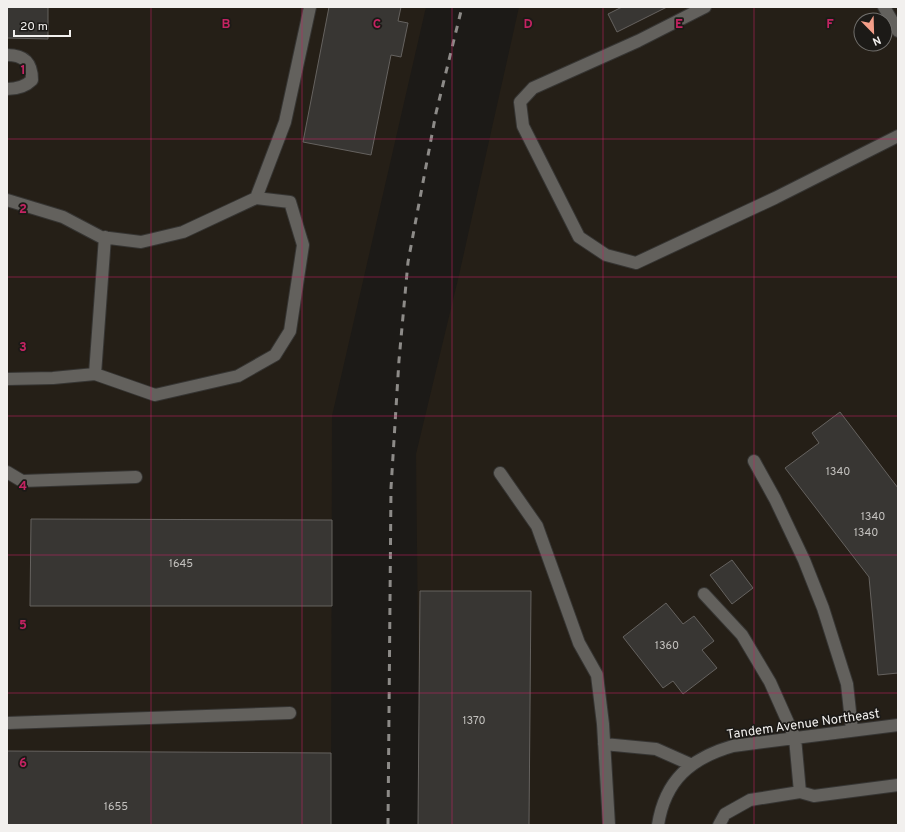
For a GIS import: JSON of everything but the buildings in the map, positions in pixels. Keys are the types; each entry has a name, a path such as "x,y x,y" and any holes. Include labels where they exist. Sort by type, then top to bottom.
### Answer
{"street":[{"path":"256,198 285,122 310,7"},
{"path":"705,7 638,41 533,88 520,102 523,126 579,237 606,255 636,263 775,198 898,136"},
{"path":"884,7 898,31"},
{"path":"7,55 15,55 25,60 32,70 32,80 26,86 7,89"},
{"path":"7,200 63,217 101,237 142,242 183,232 256,198 290,202 304,245 290,331 275,355 238,376 155,395 95,374 53,378 7,379"},
{"path":"95,374 105,237"},
{"path":"754,461 775,499 804,560 823,608 847,684 852,730"},
{"path":"7,472 22,481 136,477"},
{"path":"500,473 538,526 579,643 597,675 603,724 609,825"},
{"path":"704,594 742,635 770,682 795,738 800,792"},
{"path":"7,723 290,713"},
{"name":"Tandem Avenue Northeast","path":"658,825 660,812 668,790 681,774 699,759 715,751 733,746 898,725"},
{"path":"604,744 656,749 692,765"},
{"path":"719,825 725,814 750,800 800,792 814,796 898,786"}],"shaded area":[{"path":"7,7 426,7 332,416 331,825 7,825"},
{"path":"519,7 898,7 898,825 420,825 416,454 459,275"}],"railway":[{"path":"388,825 391,488 399,360 408,262 436,113 462,7"}]}
